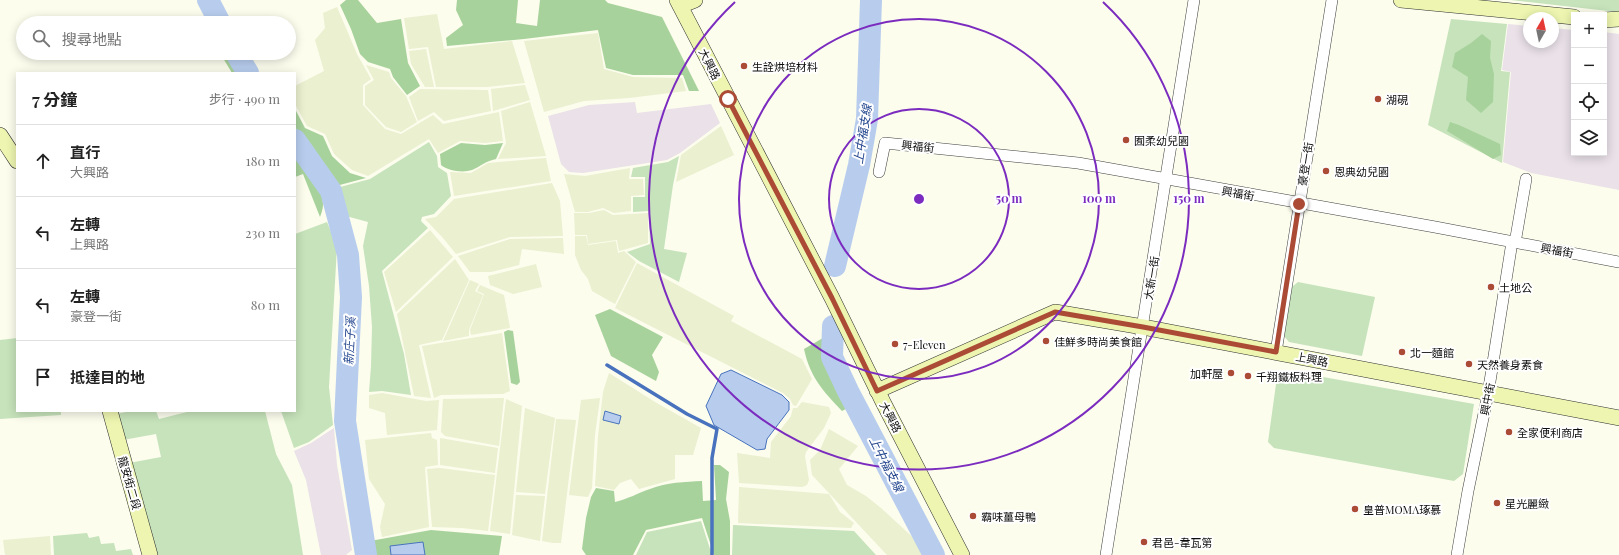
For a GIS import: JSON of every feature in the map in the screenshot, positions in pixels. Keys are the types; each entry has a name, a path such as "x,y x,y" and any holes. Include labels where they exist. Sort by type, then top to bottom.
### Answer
{"street":[{"path":"679,3 695,0"},
{"name":"大新一街","path":"1106,555 1194,0"},
{"name":"豪登一街","path":"1276,352 1332,0"},
{"path":"1401,0 1571,17"},
{"name":"大興路","path":"679,3 832,298 877,391 962,555"},
{"path":"1607,20 1619,19"},
{"path":"0,135 16,159"},
{"name":"興福街","path":"879,172 884,143 1049,159 1435,227 1619,262"},
{"name":"興中街","path":"1457,555 1468,491 1488,394 1526,179"},
{"name":"上興路","path":"877,391 1055,312 1143,327 1619,418"},
{"name":"龍安街二段","path":"110,412 150,555"}],"shaded area":[{"path":"1508,24 1523,25 1523,48 1559,48 1559,29 1571,30 1571,156 1607,156 1607,32 1619,34 1619,190 1531,173 1503,162 1511,72 1502,70"},
{"path":"635,102 637,113 711,104 720,123 680,153 667,160 583,173 569,172 561,164 548,116 589,105"},
{"path":"334,428 337,465 352,550 346,555 321,555 306,480 294,451 311,443"}],"green space":[{"path":"346,0 358,0 377,23 401,19 408,63 420,86 407,95 393,77 390,69 368,62 360,54 340,5"},
{"path":"457,0 518,0 516,23 537,26 540,0 605,0 608,3 662,17 699,91 689,91 683,75 633,75 606,68 598,30 447,46 446,38 463,25 456,10"},
{"path":"1511,0 1619,0 1619,12 1617,12"},
{"path":"337,7 357,54 371,79 363,85 363,105 385,129 401,134 433,115 443,124 499,112 503,141 485,143 460,141 438,153 429,139 368,176 352,170 334,154 325,134 307,126 296,106 296,85 324,71 315,40 325,28 323,13"},
{"path":"437,14 444,49 512,41 525,83 487,87 436,87 428,47 409,49 404,18"},
{"path":"1451,19 1507,24 1501,71 1510,72 1502,163 1428,125"},
{"path":"598,33 604,69 633,77 682,78 686,91 629,98 584,101 544,112 524,41"},
{"path":"1482,34 1491,41 1490,58 1494,74 1493,102 1481,113 1466,100 1468,77 1452,67 1455,53"},
{"path":"426,49 434,87 425,87 411,64 409,51"},
{"path":"224,60 233,60 240,72 231,72"},
{"path":"366,65 389,72 391,78 406,96 417,122 401,132 386,127 365,105 365,86 374,80"},
{"path":"525,85 530,100 493,111 491,89"},
{"path":"420,89 488,90 491,111 444,121 434,112 418,121 409,97"},
{"path":"530,102 546,156 498,159 506,143 501,111"},
{"path":"296,111 305,128 323,136 332,156 350,173 366,178 336,186 296,128"},
{"path":"1450,122 1500,144 1501,155 1493,159 1447,131"},
{"path":"721,126 734,155 676,182 681,155"},
{"path":"429,142 437,156 438,167 447,173 451,196 434,214 422,217 421,221 428,228 382,271 404,354 411,395 382,391 369,392 372,327 369,286 363,246 368,222 346,216 340,187 370,179"},
{"path":"461,143 485,145 503,143 496,159 486,162 472,170 456,171 441,165 440,154"},
{"path":"296,151 317,184 320,192 323,205 320,217 303,174 296,177"},
{"path":"679,156 673,185 664,249 687,253 679,282 639,261 627,252 650,244 649,211 633,212 633,197 645,197 645,177 631,177 633,168 668,162"},
{"path":"546,158 551,181 454,196 450,172 471,173 488,163"},
{"path":"630,168 629,179 643,179 644,195 631,196 631,211 614,213 603,208 588,212 575,212 564,174 585,176"},
{"path":"552,183 560,201 563,236 510,237 456,254 425,219 436,217 454,199"},
{"path":"604,210 613,215 648,213 648,243 619,251 617,240 588,244 587,235 575,235 574,213 589,213"},
{"path":"327,222 337,247 329,387 333,425 309,442 294,448 281,412 296,412 296,234"},
{"path":"430,230 453,257 396,312 384,272"},
{"path":"575,236 586,236 588,245 616,241 618,253 624,251 636,262 615,304 592,291 588,279 581,270 575,255"},
{"path":"563,238 564,254 522,249 519,265 491,272 470,272 458,256 510,239"},
{"path":"455,259 469,280 442,340 419,345 431,398 414,396 397,314"},
{"path":"637,263 734,316 731,321 802,359 812,379 796,406 793,405 790,399 783,393 615,308"},
{"path":"536,264 542,287 513,294 490,285 488,276"},
{"path":"470,280 479,284 475,291 483,295 469,330 469,336 443,341"},
{"path":"1298,282 1375,297 1362,356 1289,342 1284,336 1292,287"},
{"path":"480,285 504,295 510,328 471,335 470,330 484,294 477,291"},
{"path":"610,309 663,337 652,355 659,372 656,381 611,356 595,315"},
{"path":"508,330 513,331 520,382 517,385 511,383 504,332"},
{"path":"502,333 510,391 503,394 441,395 434,398 422,346"},
{"path":"828,335 859,402 842,411 818,383 810,368 804,349"},
{"path":"16,338 16,412 61,412 61,415 0,419 0,340"},
{"path":"1284,370 1474,404 1463,474 1454,481 1274,448 1268,442 1277,377"},
{"path":"609,373 655,402 701,428 693,455 675,455 675,479 639,489 631,479 620,483 614,490 595,486 598,436 603,392"},
{"path":"382,393 426,401 439,400 437,430 387,435 385,413 369,408 369,395"},
{"path":"504,398 499,446 445,436 441,432 443,399"},
{"path":"600,398 595,435 592,488 588,497 569,495 581,400"},
{"path":"506,399 522,406 510,534 490,531"},
{"path":"802,402 829,407 831,413 824,428 806,452 805,456 809,480 807,485 802,487 739,483 737,453 770,458 771,442 791,416 793,408 797,408"},
{"path":"525,408 555,418 545,494 516,492"},
{"path":"126,412 156,412 159,419 187,412 265,412 276,454 292,485 303,555 156,555 129,463 161,457 156,434 123,440 116,414"},
{"path":"556,419 576,420 561,543 542,541"},
{"path":"829,429 858,446 839,469 847,485 866,496 881,508 918,542 926,555 887,555 812,475 810,460 820,450"},
{"path":"431,433 432,438 437,440 438,465 425,467 429,527 382,537 380,527 385,504 369,479 365,440"},
{"path":"440,438 498,448 495,473 440,465"},
{"path":"714,465 720,465 729,472 726,499 730,521 730,555 714,555 702,518 646,530 633,555 586,555 582,549 586,518 591,497 596,488 614,491 615,502 663,485 702,481 703,501 716,500"},
{"path":"440,468 495,475 488,531 432,527 427,469"},
{"path":"739,487 829,494 840,512 854,523 851,528 738,523"},
{"path":"516,495 545,496 540,541 512,535"},
{"path":"701,521 712,555 636,555 647,532"},
{"path":"733,525 854,531 876,555 732,555"},
{"path":"431,530 502,536 499,555 373,555 370,541"},
{"path":"87,533 89,538 99,536 101,544 114,543 116,551 131,549 133,555 54,555 53,536"},
{"path":"50,536 51,555 5,555 3,540"}],"water":[{"path":"731,370 782,395 789,402 789,410 767,439 765,449 757,450 714,425 706,406 721,374"},
{"path":"605,411 621,416 619,424 603,420"},
{"path":"423,542 425,555 391,555 390,546"}],"waterway":[{"name":"新庄子溪","path":"208,0 216,16"},
{"name":"上中福支線","path":"835,266 859,165 867,119 871,0"},
{"name":"新庄子溪","path":"240,60 247,72"},
{"name":"新庄子溪","path":"296,141 331,191 348,255 351,297 345,421 366,555"},
{"name":"上中福支線","path":"833,326 832,357 848,391 934,555"},
{"path":"607,365 687,414 717,429 712,458 712,555"}],"place":[{"name":"生詮烘培材料","path":"744,66"},
{"name":"湖硯","path":"1378,99"},
{"name":"囿柔幼兒園","path":"1126,140"},
{"name":"恩典幼兒園","path":"1326,171"},
{"name":"土地公","path":"1491,287"},
{"name":"佳鮮多時尚美食館","path":"1046,341"},
{"name":"7-Eleven","path":"895,344"},
{"name":"北一麵館","path":"1402,352"},
{"name":"天然養身素食","path":"1469,364"},
{"name":"加軒屋","path":"1231,373"},
{"name":"千翔鐵板料理","path":"1248,376"},
{"name":"全家便利商店","path":"1509,432"},
{"name":"星光麗緻","path":"1497,503"},
{"name":"皇普MOMA琢慕","path":"1355,509"},
{"name":"霸味薑母鴨","path":"973,516"},
{"name":"君邑-韋瓦第","path":"1144,542"}],"route":[{"path":"728,99 832,298 877,391 1055,312 1276,352 1299,204"}]}
